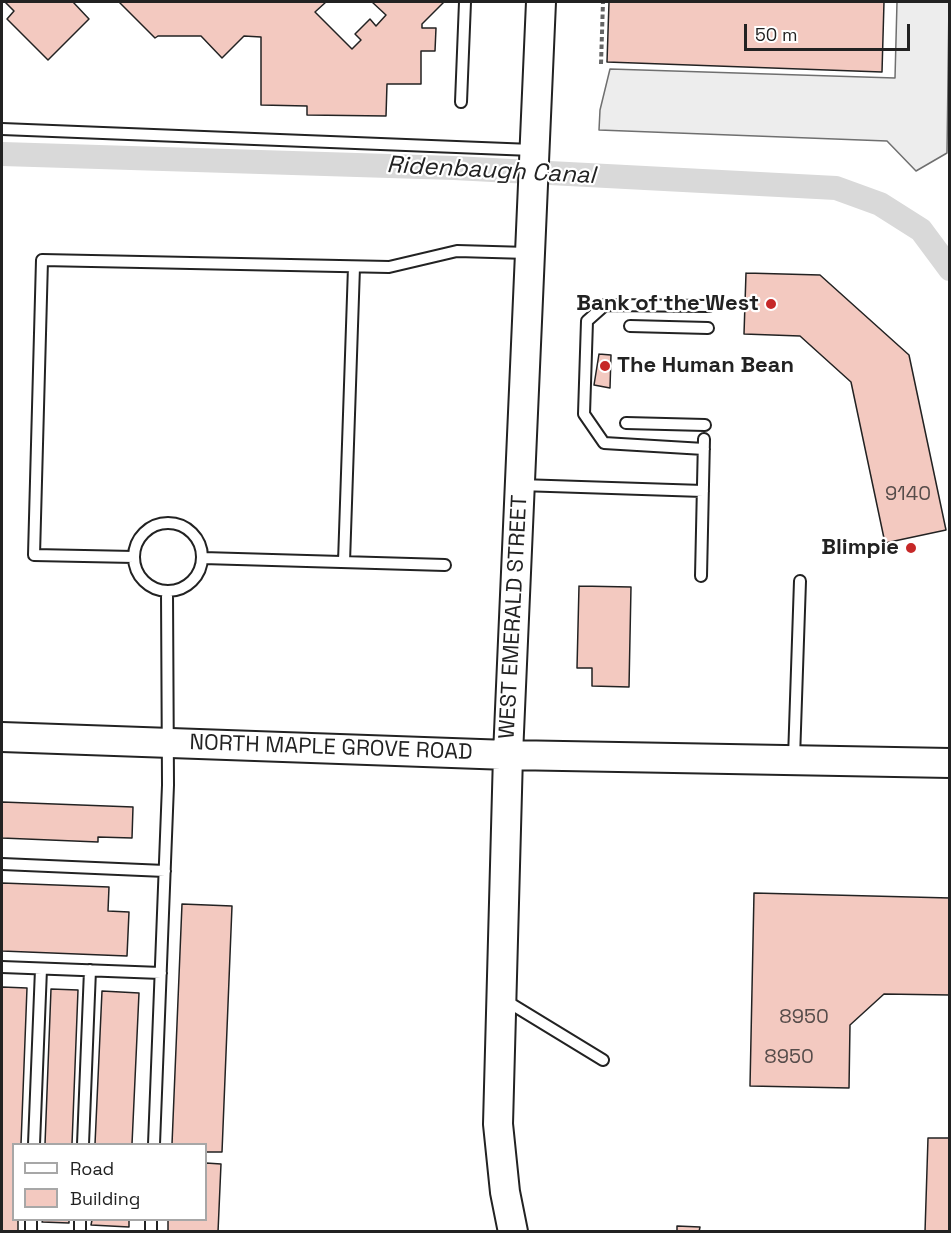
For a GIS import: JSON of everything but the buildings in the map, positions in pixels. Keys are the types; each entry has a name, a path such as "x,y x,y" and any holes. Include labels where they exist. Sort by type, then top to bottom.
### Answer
{"main road":[{"name":"WEST EMERALD STREET","path":"513,1232 505,1192 498,1124 508,755 541,2"},
{"name":"NORTH MAPLE GROVE ROAD","path":"2,737 508,755 950,763"}],"lane":[{"path":"461,102 465,2"},
{"path":"2,129 535,153"},
{"path":"134,557 34,555 42,260 390,267 457,251 531,253"},
{"path":"344,562 354,267"},
{"path":"701,576 704,444 604,443 584,414 587,321 605,305 709,306"},
{"path":"630,326 708,328"},
{"path":"626,423 705,425"},
{"path":"520,485 703,491"},
{"path":"166,523 188,528 196,536 203,558 201,569 188,586 167,592 146,583 139,574 134,557 138,541 144,532 166,523"},
{"path":"203,558 445,565"},
{"path":"794,759 800,581"},
{"path":"154,1143 165,871 167,592"},
{"path":"2,864 165,871"},
{"path":"2,967 161,973"},
{"path":"34,1143 41,969"},
{"path":"83,1143 90,970"},
{"path":"503,999 603,1060"}],"path":[{"path":"601,64 603,2"}],"shaded area":[{"path":"897,2 949,2 947,153 916,171 887,141 599,130 600,110 610,69 895,78"}],"waterway":[{"name":"Ridenbaugh Canal","path":"2,154 454,168 836,188 880,204 921,230 950,269"}],"place":[{"name":"Bank of the West","path":"771,304"},
{"name":"The Human Bean","path":"605,366"},
{"name":"Blimpie","path":"911,548"}]}
